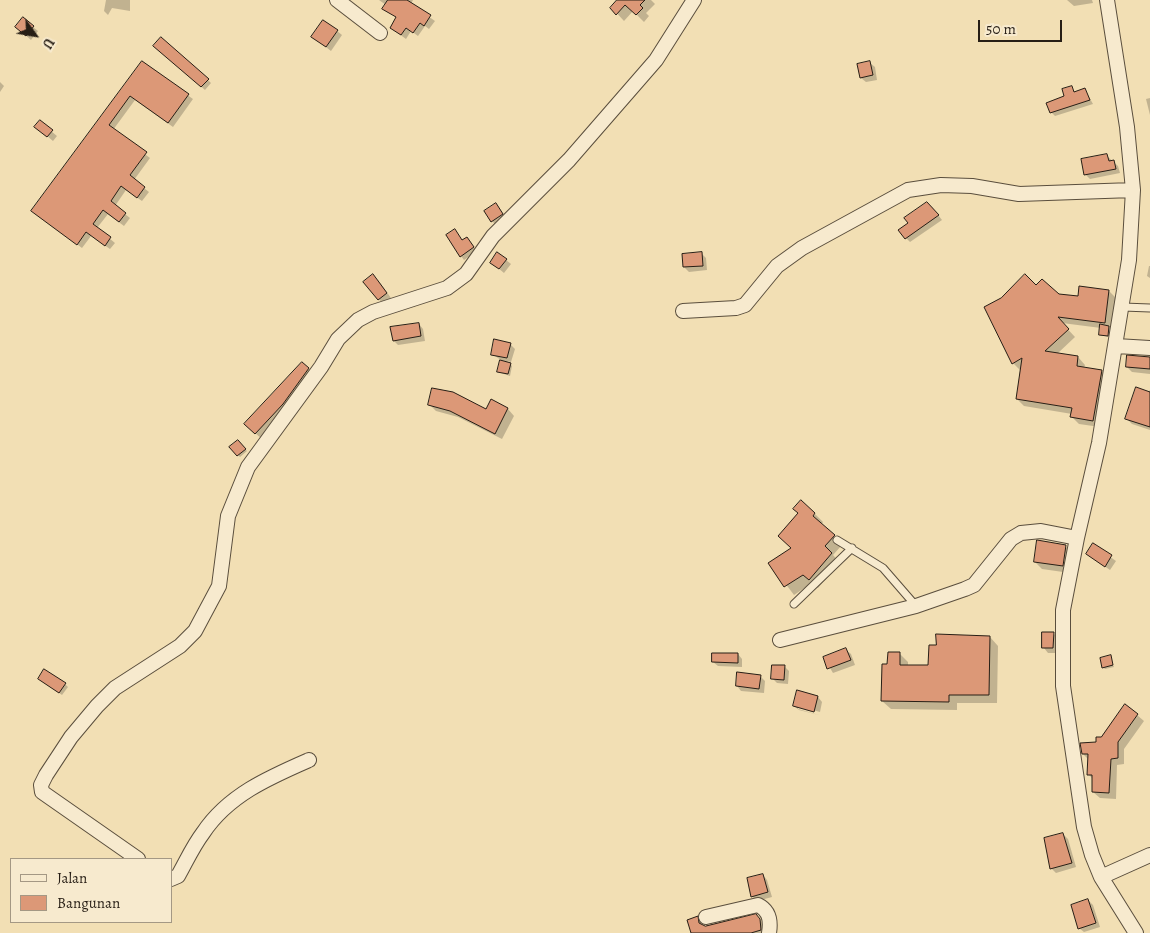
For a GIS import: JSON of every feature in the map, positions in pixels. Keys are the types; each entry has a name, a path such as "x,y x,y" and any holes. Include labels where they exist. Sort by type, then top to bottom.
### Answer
{"street":[{"path":"337,0 380,33"},
{"path":"137,858 42,792 42,785 46,775 71,738 115,688 180,646 195,631 219,586 228,516 248,467 321,367 338,340 358,320 373,312 447,288 466,274 493,236 545,185 656,60 694,0"},
{"path":"1106,0 1127,127 1133,190 1129,260 1123,307 1099,443 1063,610 1063,686 1084,827 1101,876 1136,933"},
{"path":"683,311 736,308 745,305 777,266 802,248 908,190 941,185 972,186 1020,194 1133,190"},
{"path":"1116,346 1150,348"},
{"path":"780,640 916,606 974,585 1011,539 1021,533 1041,531 1077,538"},
{"path":"172,879 178,876 203,832 228,804 260,782 309,760"},
{"path":"1101,876 1150,855"},
{"path":"706,917 758,906 765,908 769,916 769,933"}],"lane":[{"path":"1123,307 1150,308"},
{"path":"837,540 883,568 916,606"},
{"path":"794,604 852,548"}],"building":[{"path":"388,0 407,0 431,15 424,26 420,23 413,33 406,28 401,35 390,28 396,17 382,9"},
{"path":"617,0 645,0 640,5 643,8 636,15 625,5 616,15 610,8"},
{"path":"23,17 34,26 26,36 15,27"},
{"path":"323,20 338,30 326,47 311,37"},
{"path":"161,37 209,79 201,87 153,46"},
{"path":"142,61 189,94 168,123 130,96 109,125 147,152 130,175 145,187 137,198 121,186 111,201 126,213 119,222 103,210 93,224 111,237 105,246 86,232 77,245 31,211"},
{"path":"870,61 873,75 860,78 857,64"},
{"path":"1072,86 1074,92 1085,88 1090,100 1050,113 1046,103 1064,96 1062,89"},
{"path":"40,120 53,130 47,137 34,127"},
{"path":"1107,154 1109,161 1114,160 1116,169 1084,175 1081,159"},
{"path":"927,202 939,215 905,239 898,230 908,223 904,218"},
{"path":"496,203 503,214 491,222 484,211"},
{"path":"455,229 462,240 467,237 474,247 460,257 446,235"},
{"path":"497,252 507,259 499,269 490,263"},
{"path":"702,252 703,266 683,267 682,254"},
{"path":"373,274 387,293 378,300 363,282"},
{"path":"1025,274 1036,285 1042,279 1059,294 1078,296 1079,286 1109,290 1105,323 1058,317 1069,329 1045,351 1078,356 1077,366 1102,370 1093,421 1070,417 1072,408 1016,399 1022,358 1012,364 984,307 1001,298"},
{"path":"419,323 421,336 393,341 390,327"},
{"path":"1100,324 1109,326 1108,336 1099,335"},
{"path":"494,339 511,343 507,358 491,355"},
{"path":"1127,355 1150,357 1150,369 1126,367"},
{"path":"500,360 511,363 508,374 497,372"},
{"path":"302,362 309,368 283,404 255,434 244,424"},
{"path":"1136,387 1150,392 1150,427 1125,419"},
{"path":"432,388 453,392 486,409 491,399 508,408 495,434 450,411 428,405"},
{"path":"238,440 246,449 237,456 229,447"},
{"path":"801,500 815,513 813,516 835,535 825,546 832,553 809,580 803,575 784,587 768,563 791,548 778,536 798,513 793,509"},
{"path":"1037,540 1066,545 1063,566 1034,562"},
{"path":"1093,543 1112,555 1105,567 1086,554"},
{"path":"1042,632 1054,632 1053,648 1042,648"},
{"path":"936,634 990,636 989,695 949,695 949,702 881,701 882,664 887,664 888,652 900,652 900,665 928,665 929,645 936,645"},
{"path":"846,648 851,660 827,669 823,657"},
{"path":"712,653 738,653 738,663 712,662"},
{"path":"1111,655 1113,665 1102,668 1100,658"},
{"path":"772,665 785,665 784,680 771,679"},
{"path":"44,669 66,683 59,693 38,679"},
{"path":"737,672 761,675 759,689 736,686"},
{"path":"797,690 818,696 814,712 793,706"},
{"path":"1125,704 1138,714 1118,742 1118,758 1111,759 1109,793 1092,792 1092,775 1087,775 1088,754 1082,754 1080,743 1096,742 1096,737 1101,737"},
{"path":"1063,833 1072,863 1050,869 1044,838"},
{"path":"763,874 768,892 751,897 747,878"},
{"path":"1088,899 1096,923 1078,929 1071,905"},
{"path":"756,914 760,919 761,930 751,933 691,933 687,920 698,916 699,923 705,926"}]}
